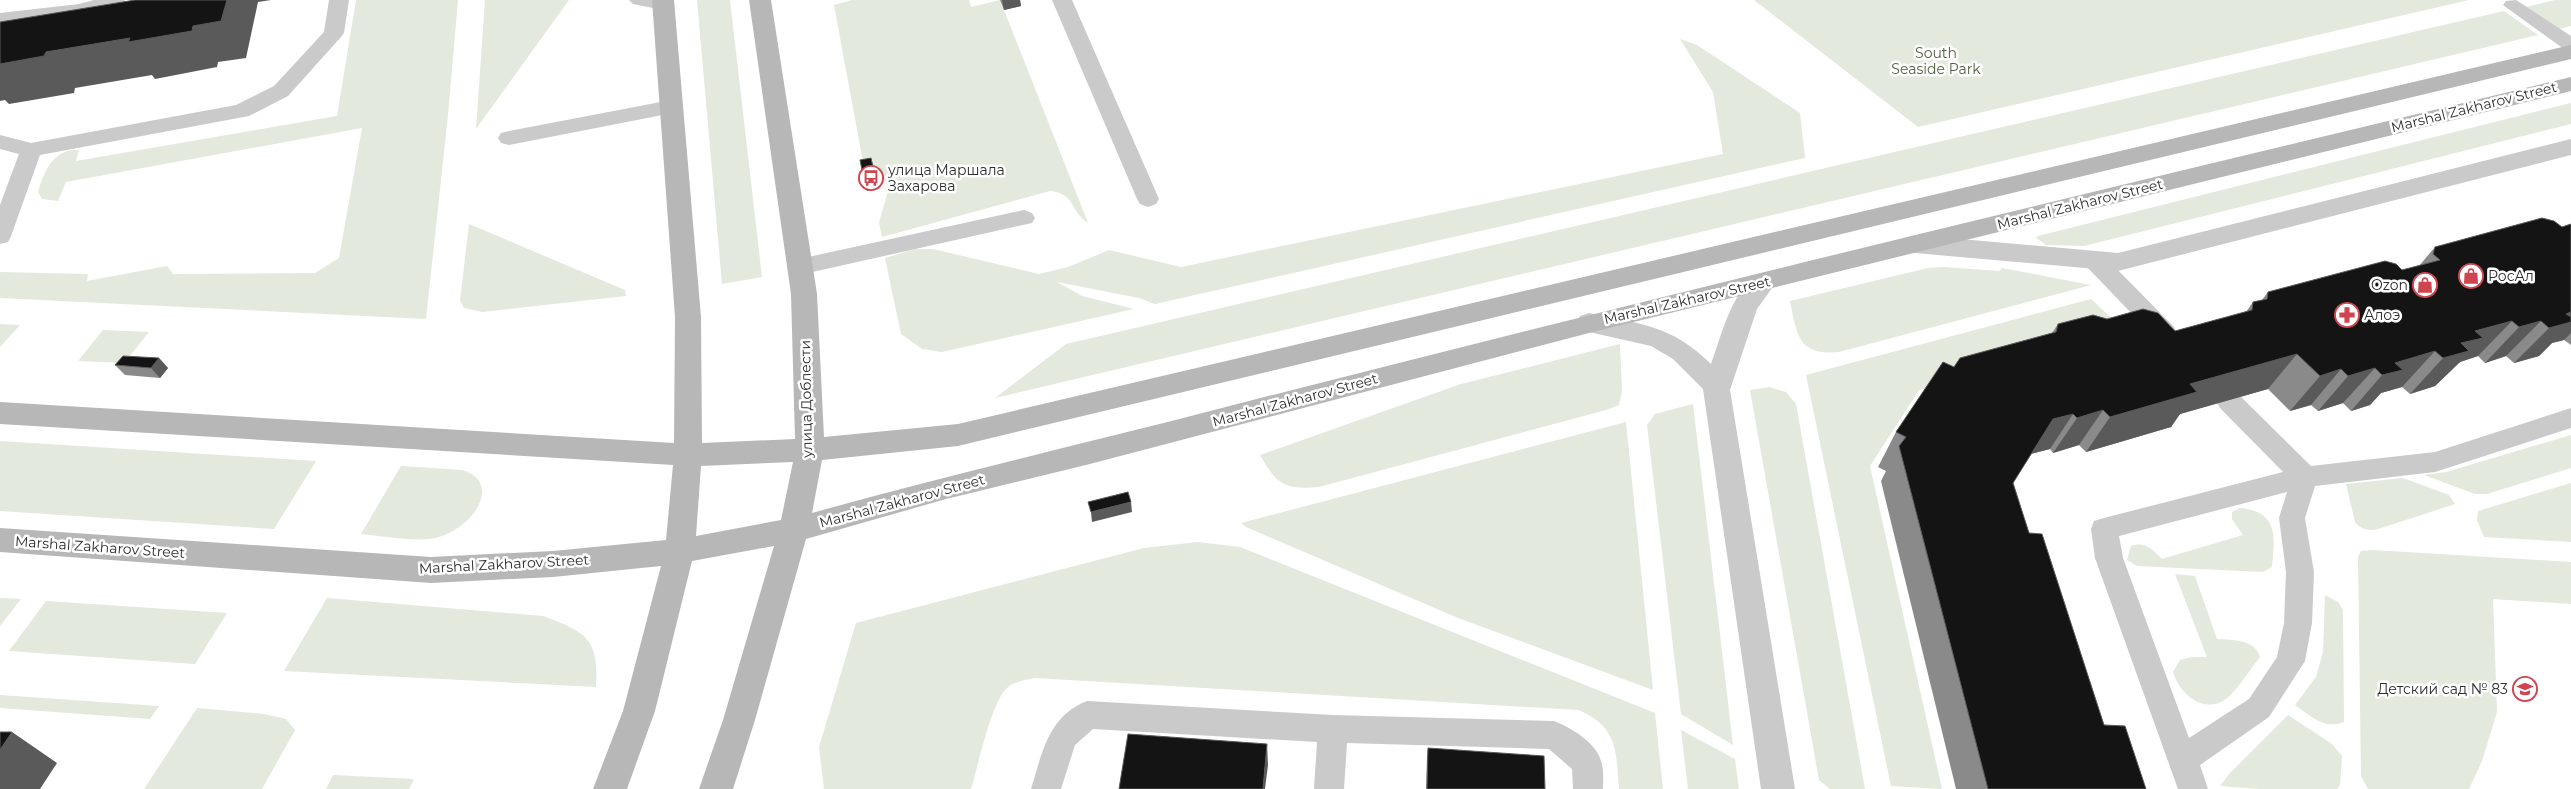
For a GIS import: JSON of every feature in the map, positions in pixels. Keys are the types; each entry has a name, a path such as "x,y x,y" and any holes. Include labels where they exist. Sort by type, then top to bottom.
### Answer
{"street":[{"path":"610,789 639,711 680,551 688,455 688,317 663,2 640,0"},
{"name":"улица Доблести","path":"716,789 739,720 794,530 810,450 804,294 764,1"},
{"path":"0,413 688,455 810,450 958,435 2571,52"},
{"name":"Marshal Zakharov Street","path":"0,540 431,570 553,564 680,551 794,530 946,488 1086,454 1589,323 2571,84"},
{"path":"1915,244 2118,262 2571,147"},
{"path":"1764,281 1744,306 1728,359 1716,386 1778,789"},
{"path":"1589,323 1658,338 1682,352 1716,386"}],"lane":[{"path":"0,19 81,10 115,0"},
{"path":"0,142 31,150 242,111 281,90 334,34 339,0"},
{"path":"1062,0 1148,199"},
{"path":"2513,5 2571,45"},
{"path":"509,138 671,107"},
{"path":"0,236 31,150"},
{"path":"799,267 1024,218"},
{"path":"2095,261 2181,349"},
{"path":"2229,401 2305,477"},
{"path":"2193,789 2109,558 2104,529 2305,477 2435,462 2571,418"},
{"path":"2183,759 2259,708 2291,661 2298,623 2300,572 2292,518 2305,477"},
{"path":"1046,789 1063,737 1087,715 1333,728 1554,735 1576,751 1587,764 1588,789"},
{"path":"1329,789 1333,728"}],"green space":[{"path":"356,0 458,0 448,115 426,319 0,298 0,272 88,274 87,281 167,266 173,274 315,273 339,258 362,128 66,182 58,201 42,199 38,192 43,176 51,162 70,150 79,150 76,161 337,116"},
{"path":"485,0 569,0 476,129"},
{"path":"697,0 730,0 762,277 722,284"},
{"path":"852,0 969,0 971,7 1000,0 1088,223 1064,195 1050,191 882,237 879,222 889,188 877,168 863,162 834,5"},
{"name":"South Seaside Park","path":"1754,0 2469,0 1918,127"},
{"path":"2555,0 2571,0 2571,26 2559,29 2526,7"},
{"path":"2504,11 2538,35 995,398 1066,344"},
{"path":"1680,39 1697,45 1800,113 1805,158 1155,304 1139,298 1057,282 1082,296 1134,309 942,352 922,349 901,334 885,258 915,249 933,249 1039,274 1068,267 1109,250 1181,267 1723,154 1713,92"},
{"path":"2571,103 2571,124 2084,246 2046,245 2036,238 2038,236"},
{"path":"469,224 625,290 626,296 482,312 464,308 460,301"},
{"path":"1944,267 1999,271 2002,268 2091,285 1839,352 1815,351 1807,347 1798,333 1790,301 1928,268"},
{"path":"2091,299 2133,338 1919,390 1870,466 1942,789 1891,786 1806,375"},
{"path":"0,324 20,325 0,347"},
{"path":"103,330 149,332 124,363 78,361"},
{"path":"1620,344 1622,391 1619,405 1606,410 1319,487 1298,487 1283,483 1272,473 1260,455 1461,384"},
{"path":"1769,387 1786,392 1796,404 1865,789 1830,789 1819,780 1750,390"},
{"path":"1693,404 1733,745 1681,714 1647,425 1655,414"},
{"path":"1626,422 1653,690 1458,618 1246,527 1241,523"},
{"path":"2571,435 2571,468 2487,494 2475,494 2424,475 2446,472"},
{"path":"0,441 316,461 274,529 0,511"},
{"path":"401,466 462,470 470,473 477,478 482,489 480,502 476,510 470,518 455,530 430,539 404,539 361,534"},
{"path":"2403,478 2449,495 2455,504 2378,529 2371,530 2360,527 2355,522 2346,484"},
{"path":"2571,483 2571,542 2484,537 2477,520 2478,511"},
{"path":"2240,508 2261,514 2268,520 2271,527 2274,545 2272,567 2263,572 2137,566 2127,560 2131,546 2140,545 2148,547 2162,559 2243,535 2232,519 2232,512"},
{"path":"1198,542 1240,547 1655,713 1663,789 1619,789 1615,752 1608,732 1591,716 1578,710 1035,678 1012,684 1000,697 990,721 971,789 824,789 819,747 856,623 1144,548"},
{"path":"2373,550 2571,562 2571,604 2493,599 2497,712 2482,761 2469,789 2368,789 2361,776 2358,557 2361,551"},
{"path":"2175,574 2195,576 2217,639 2236,640 2248,644 2257,651 2260,657 2235,691 2226,699 2217,703 2201,703 2193,699 2186,694 2173,672 2180,660 2192,657 2207,657"},
{"path":"2325,595 2338,602 2343,610 2344,722 2337,724 2318,721 2295,705 2316,677 2323,652"},
{"path":"0,598 21,599 0,626"},
{"path":"327,598 543,616 570,627 587,639 595,657 596,687 284,671"},
{"path":"46,601 227,613 195,664 9,651"},
{"path":"0,695 159,706 150,719 0,708"},
{"path":"197,708 264,714 286,719 295,730 262,789 144,789"},
{"path":"2288,715 2332,744 2342,756 2340,785 2337,789 2260,789 2220,786 2230,773"},
{"path":"1681,730 1735,759 1739,789 1688,789"},
{"path":"333,775 414,779 409,789 326,789"}],"building":[{"path":"135,0 227,0 221,21 193,26 192,31 128,42 130,38 46,52 44,56 0,64 0,22"},
{"path":"871,158 875,178 864,180 860,160"},
{"path":"2542,218 2554,221 2562,227 2571,224 2571,312 2566,314 2571,317 2571,322 2549,328 2541,321 2519,327 2512,321 2475,331 2483,338 2461,343 2469,351 2443,358 2435,351 2395,363 2403,370 2382,375 2375,368 2348,376 2341,369 2320,376 2297,354 2190,384 2197,392 2110,417 2103,410 2077,418 2073,414 2053,419 2013,483 2029,533 2042,534 2104,725 2125,726 2146,789 1988,789 1899,446 1906,437 1896,432 1943,362 1954,367 1960,358 2056,332 2058,324 2093,315 2107,319 2143,309 2158,313 2175,331 2252,310 2253,302 2267,299 2268,292 2385,261 2396,264 2402,270 2440,260 2433,254 2435,247"},
{"path":"123,356 159,358 151,368 115,365"},
{"path":"1128,492 1131,502 1091,512 1088,502"},
{"path":"0,732 12,732 0,750"},
{"path":"1128,734 1267,744 1263,789 1119,789"},
{"path":"1428,748 1544,756 1545,789 1427,789"}],"place":[{"name":"улица Маршала Захарова","path":"871,178"},
{"name":"РосАл","path":"2471,276"},
{"name":"Ozon","path":"2425,285"},
{"name":"Алоэ","path":"2347,315"},
{"name":"Детский сад № 83","path":"2525,689"}]}
